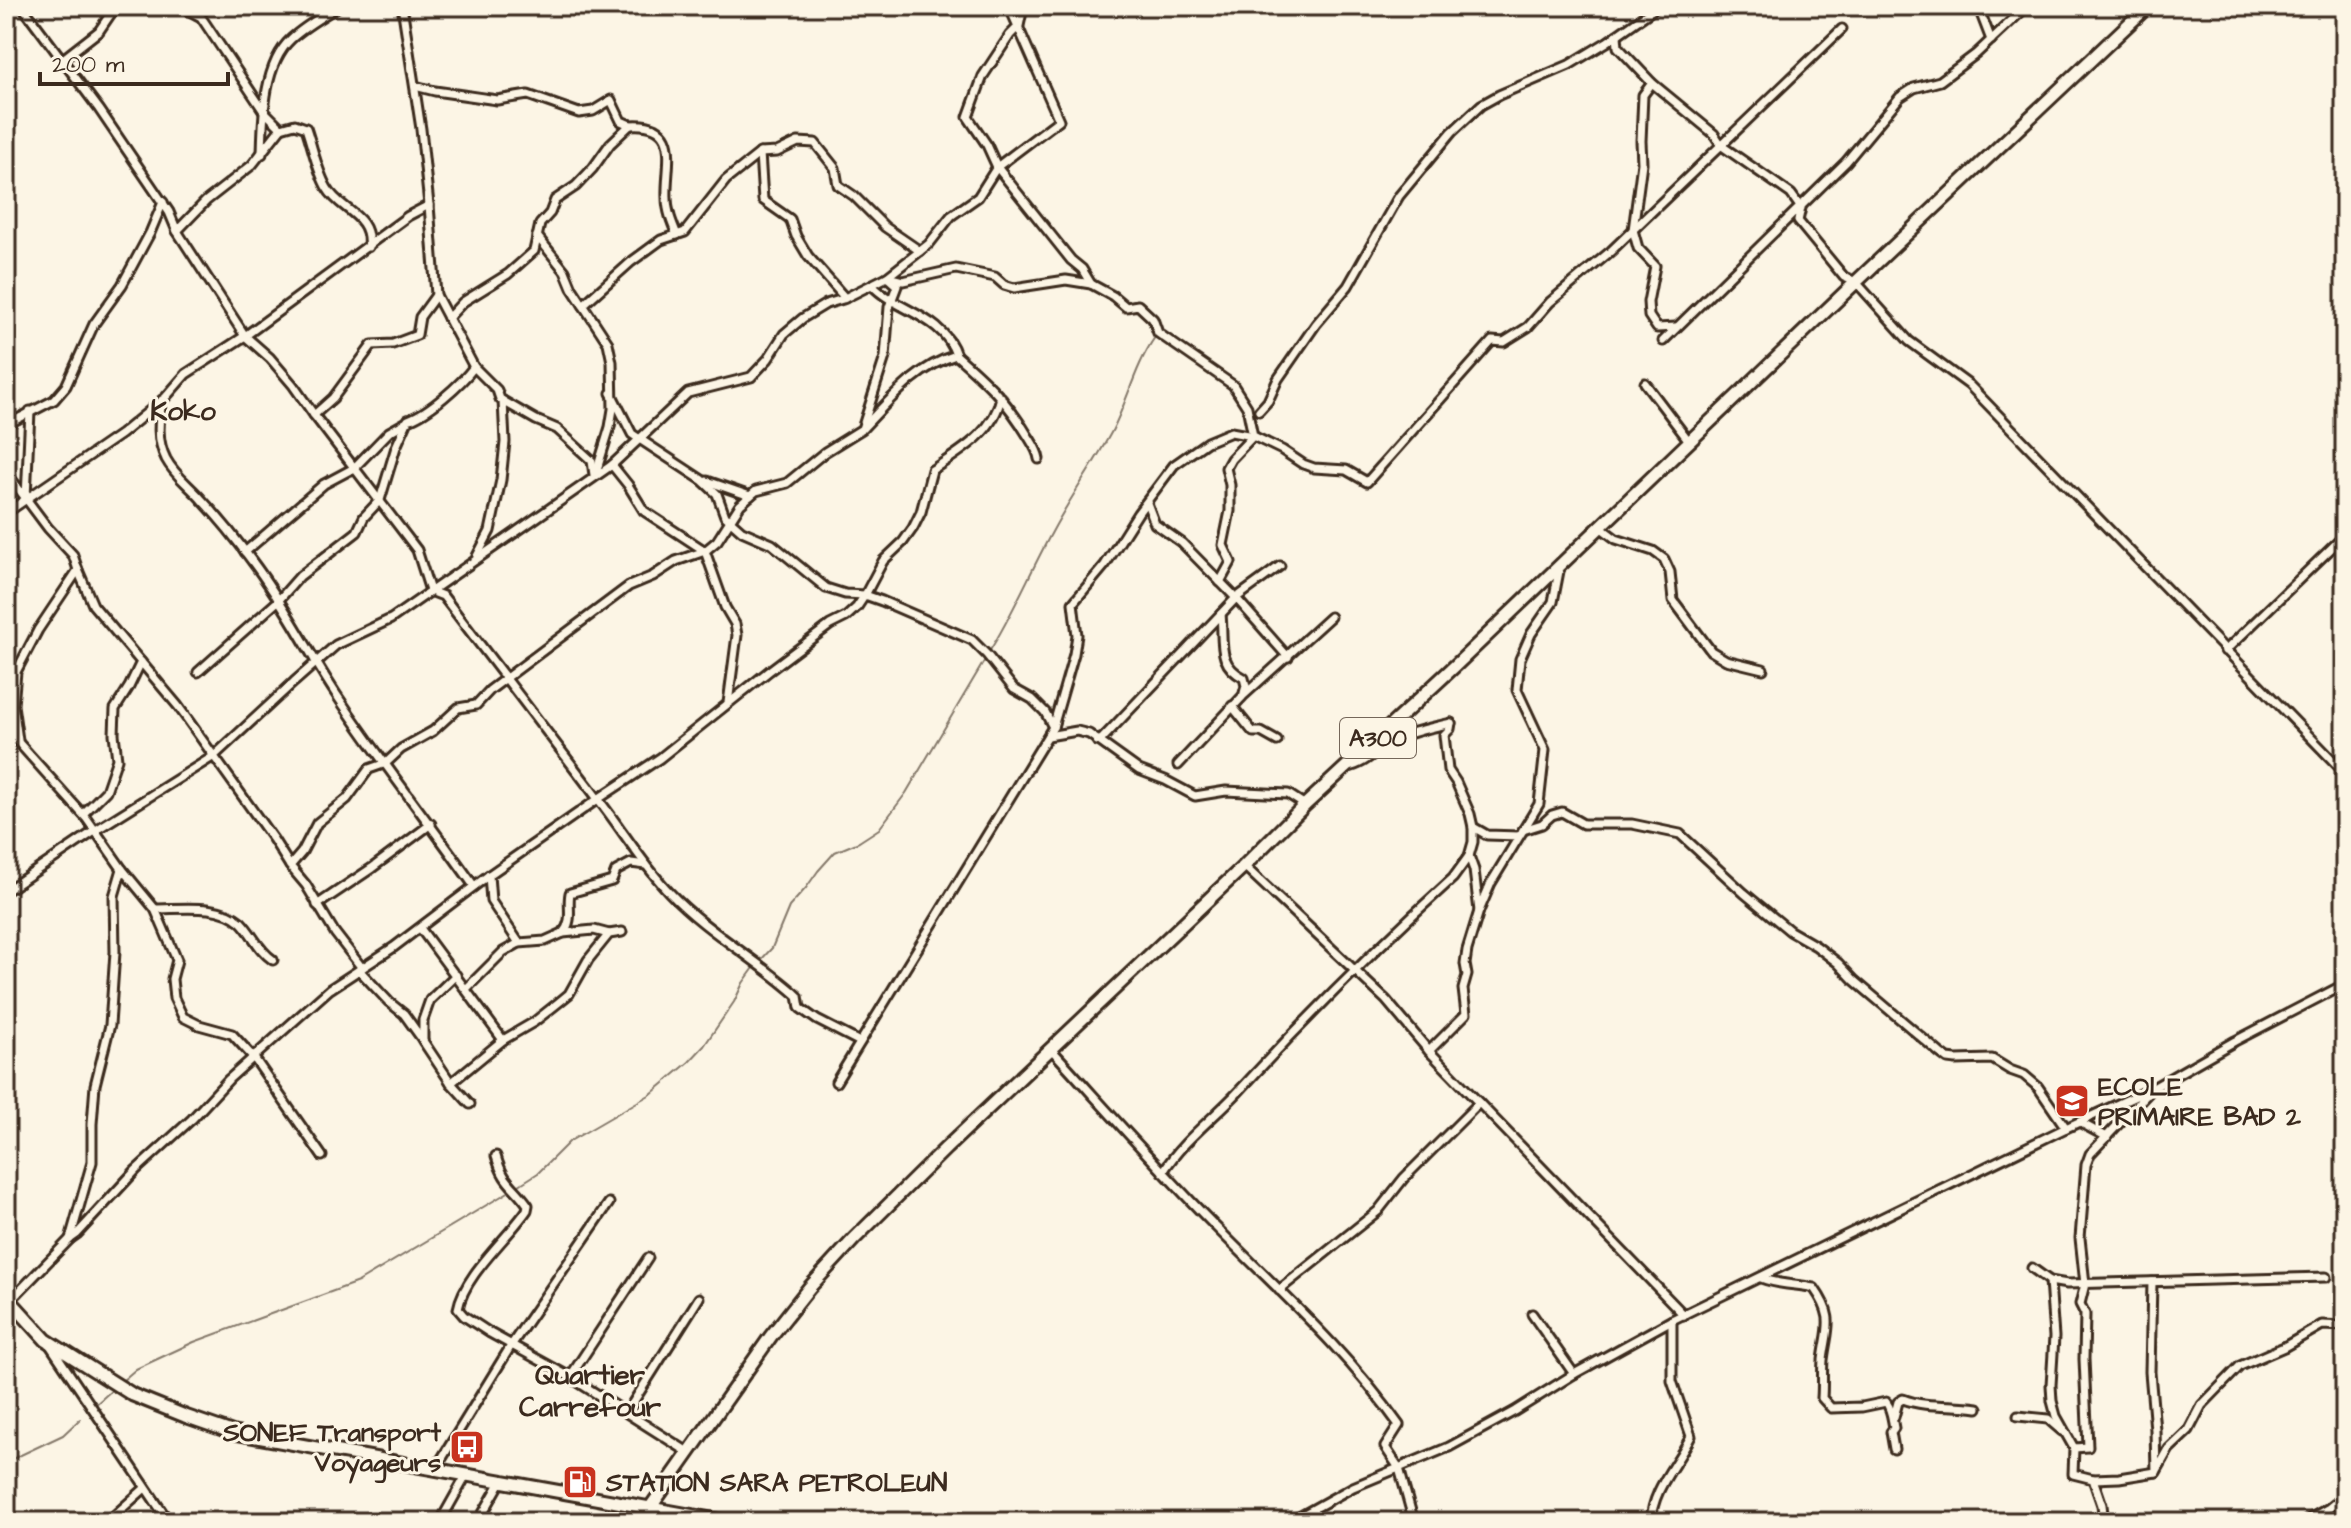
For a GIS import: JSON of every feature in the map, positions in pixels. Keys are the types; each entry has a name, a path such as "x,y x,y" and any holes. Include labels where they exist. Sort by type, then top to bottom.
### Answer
{"highway":[{"name":"A300","path":"650,1508 771,1336 829,1264 1305,805 2148,6"},
{"path":"8,1298 46,1340 133,1395 222,1429 728,1522"}],"street":[{"path":"22,6 163,202 177,231 245,336 270,358 293,385 417,550 430,591"},
{"path":"63,59 99,31 116,6"},
{"path":"180,6 201,17 263,110 281,128"},
{"path":"201,17 206,6"},
{"path":"262,154 263,110 271,72 289,41 339,6"},
{"path":"402,6 415,86 436,295 474,367 497,390 500,399 557,429 592,461 595,477"},
{"path":"6,891 214,756 336,645 391,619 612,465 688,393 751,377 768,359 784,334 826,304 887,277 929,244 951,216 978,197 997,167 1059,120 1009,6"},
{"path":"1026,6 1019,26 983,76 968,117 997,167 1091,284"},
{"path":"1259,411 1316,324 1348,286 1399,196 1452,132 1481,105 1569,65 1658,6"},
{"path":"1978,6 1991,40"},
{"path":"1663,341 1846,162 1900,97 1914,88 1940,81 2027,6"},
{"path":"2335,6 2345,13"},
{"path":"836,1082 1053,727 1074,654 1077,635 1073,603 1105,565 1174,465 1207,442 1231,432 1253,436 1303,464 1314,468 1346,470 1367,482 1492,341 1504,342 1528,327 1550,302 1611,251 1842,29"},
{"path":"1617,35 1618,47 1652,83 1714,134 1722,146 1791,194 1801,208 1798,221 1844,277 1856,282 1909,341 1969,385 2345,773"},
{"path":"1652,83 1643,95 1642,163 1633,230 1638,248 1655,266 1648,302 1649,316 1657,328 1678,326"},
{"path":"415,86 497,100 528,95 579,113 593,111 611,100 621,121 659,130 670,149 667,204 677,235"},
{"path":"177,231 206,201 262,154 281,128 295,124 306,128 326,187 336,202 354,211 369,235 368,247"},
{"path":"448,318 463,302 508,274 534,251 540,224 550,213 555,200 576,186 630,125"},
{"path":"583,305 661,240 685,232 726,180 760,153 777,152 798,142 815,143 835,168 838,185 854,196 885,227 920,251"},
{"path":"760,153 763,200 790,219 808,256 845,298"},
{"path":"6,425 54,400 66,386 94,324 122,285 163,202"},
{"path":"6,513 121,434 162,400 186,374 245,336 408,216 429,205"},
{"path":"537,236 565,271 572,288 608,343 612,362 613,409 595,477"},
{"path":"887,277 903,281 956,269 995,277 1004,285 1014,288 1066,280 1091,284 1126,307 1138,305 1153,319 1158,333 1233,385 1247,407 1253,436"},
{"path":"862,429 885,357 889,307 897,286 887,277"},
{"path":"872,285 883,297 892,299 923,318 951,339 956,355 1001,397 1021,424 1039,459"},
{"path":"314,415 333,398 372,345 393,344 417,335 420,317 436,295"},
{"path":"290,866 302,852 317,823 347,799 369,769 386,763 401,749 433,731 458,708 476,705 490,690 629,586 653,576 676,561 705,551 717,541 740,505 756,491 787,483 825,452 862,429 913,376 956,355"},
{"path":"245,552 324,484 354,468 389,432 421,416 459,386 474,367"},
{"path":"1645,383 1689,441"},
{"path":"611,393 632,434 702,480 717,494 725,516 742,531 772,544 826,588 845,594 865,595 972,640 1014,689 1032,699 1045,712 1053,727"},
{"path":"8,1298 77,1234 136,1170 192,1119 229,1079 330,989 660,758 830,625 846,617 865,595 883,561 913,528 921,512 932,470 982,434 999,409 1001,397"},
{"path":"162,400 157,429 165,457 179,479 201,498 245,552 287,611 337,695 474,886"},
{"path":"476,559 490,531 501,480 505,442 503,401"},
{"path":"26,498 30,411"},
{"path":"198,672 278,601 300,576 357,532 364,517 380,500 407,422"},
{"path":"1220,582 1231,562 1223,545 1230,511 1230,485 1226,468 1253,436"},
{"path":"612,465 644,511 705,551 737,635 728,703"},
{"path":"6,472 48,528 73,555 93,605 168,693 306,885 361,969 389,1002 404,1014 451,1083 470,1104"},
{"path":"702,480 750,496"},
{"path":"1147,503 1155,524 1182,543 1288,657"},
{"path":"1600,527 1616,539 1653,551 1664,559 1670,572 1673,600 1711,651 1726,660 1763,669"},
{"path":"2225,651 2345,535"},
{"path":"1429,1051 1466,1014 1463,989 1467,975 1465,964 1479,911 1491,883 1539,804 1545,750 1517,690 1520,659 1531,634 1553,602 1561,564"},
{"path":"1097,741 1236,598 1280,566"},
{"path":"18,742 13,705 16,672 38,630 78,570"},
{"path":"430,591 443,596 669,892 798,996 800,1008 860,1042"},
{"path":"1221,614 1222,650 1234,673 1244,678 1246,686 1243,696"},
{"path":"1178,765 1232,706 1330,617"},
{"path":"83,814 106,791 117,759 115,709 141,662"},
{"path":"1232,706 1253,732 1261,732 1277,741"},
{"path":"1163,1172 1355,970 1453,878 1469,856 1473,842 1470,814 1448,770 1444,735 1451,723 1404,735 1358,765 1346,768"},
{"path":"6,725 96,830 122,869 155,909 177,960 172,979 174,998 183,1017 232,1034 254,1058 322,1156"},
{"path":"1048,736 1077,731 1089,734 1139,770 1190,794 1226,791 1288,794 1305,805"},
{"path":"1473,827 1487,835 1521,833 1562,812 1583,824 1632,824 1680,834 1744,893 1790,931 1838,963 1940,1053 1956,1060 1992,1059 2024,1075 2038,1087 2066,1128"},
{"path":"317,905 431,824"},
{"path":"1469,856 1474,870 1479,911"},
{"path":"563,933 568,927 571,913 570,893 612,881 616,871 631,863 646,865"},
{"path":"1244,866 1393,1008 1429,1051 1684,1315"},
{"path":"70,1239 92,1162 95,1085 110,1025 115,952 114,896 122,869"},
{"path":"489,875 491,901 519,943"},
{"path":"155,909 219,910 240,922 264,954 273,960"},
{"path":"420,928 503,1040"},
{"path":"466,989 503,952 519,943 545,941 563,933 594,930 609,934 622,932"},
{"path":"451,1083 503,1040 534,1022 569,994 588,960 609,934"},
{"path":"423,1041 423,1020 430,1000 456,975"},
{"path":"1290,1522 1353,1487 1471,1435 1672,1320 2153,1088 2267,1023 2345,984"},
{"path":"1051,1049 1163,1172 1377,1394 1399,1425 1385,1447 1399,1468 1414,1522"},
{"path":"2074,1448 2088,1447 2085,1314 2080,1304 2085,1284 2080,1238 2086,1165 2090,1154 2153,1088"},
{"path":"1279,1290 1378,1211 1404,1178 1479,1103"},
{"path":"2081,1122 2107,1137"},
{"path":"496,1156 504,1180 522,1197 528,1205 527,1210 481,1266 460,1298 458,1309 464,1316 570,1377 688,1452"},
{"path":"436,1468 512,1344 609,1203"},
{"path":"570,1377 648,1258"},
{"path":"2032,1268 2050,1281 2067,1284 2326,1277"},
{"path":"1761,1278 1778,1284 1814,1288 1825,1304 1829,1329 1823,1360 1822,1398 1831,1408 1886,1402 1893,1418 1894,1428 1891,1432 1894,1449"},
{"path":"2050,1281 2054,1337 2051,1393 2056,1416 2074,1448 2073,1474 2093,1479 2156,1472 2169,1449 2189,1430 2202,1405 2240,1366 2284,1347 2322,1325 2345,1326"},
{"path":"2152,1282 2150,1372 2156,1472"},
{"path":"627,1412 699,1298"},
{"path":"1532,1314 1574,1374"},
{"path":"1651,1522 1659,1487 1691,1436 1672,1381 1672,1320"},
{"path":"46,1340 169,1522"},
{"path":"1893,1418 1898,1402 1903,1399 1916,1404 1954,1404 1978,1408"},
{"path":"2018,1416 2048,1419 2069,1438"},
{"path":"440,1522 467,1474"},
{"path":"2093,1479 2104,1522"},
{"path":"478,1522 502,1480"},
{"path":"107,1522 145,1488"},
{"path":"2304,1522 2345,1495"},
{"path":"640,1522 650,1508"}],"waterway":[{"path":"989,652 1059,519 1112,431 1155,337"},
{"path":"760,961 772,948 789,907 818,871 835,852 879,829 906,793 986,658"},
{"path":"516,1187 538,1173 570,1141 651,1094 689,1062 704,1046 756,965"},
{"path":"122,1381 136,1369 194,1342 358,1282 510,1191"},
{"path":"95,1405 112,1390"},
{"path":"6,1462 63,1435 80,1419"}],"place":[{"name":"ECOLE PRIMAIRE BAD 2","path":"2072,1101"},
{"name":"SONEF Transport Voyageurs","path":"467,1447"},
{"name":"STATION SARA PETROLEUN","path":"580,1482"}],"district":[{"name":"Koko","path":"183,410"},
{"name":"Quartier Carrefour","path":"590,1390"}]}
